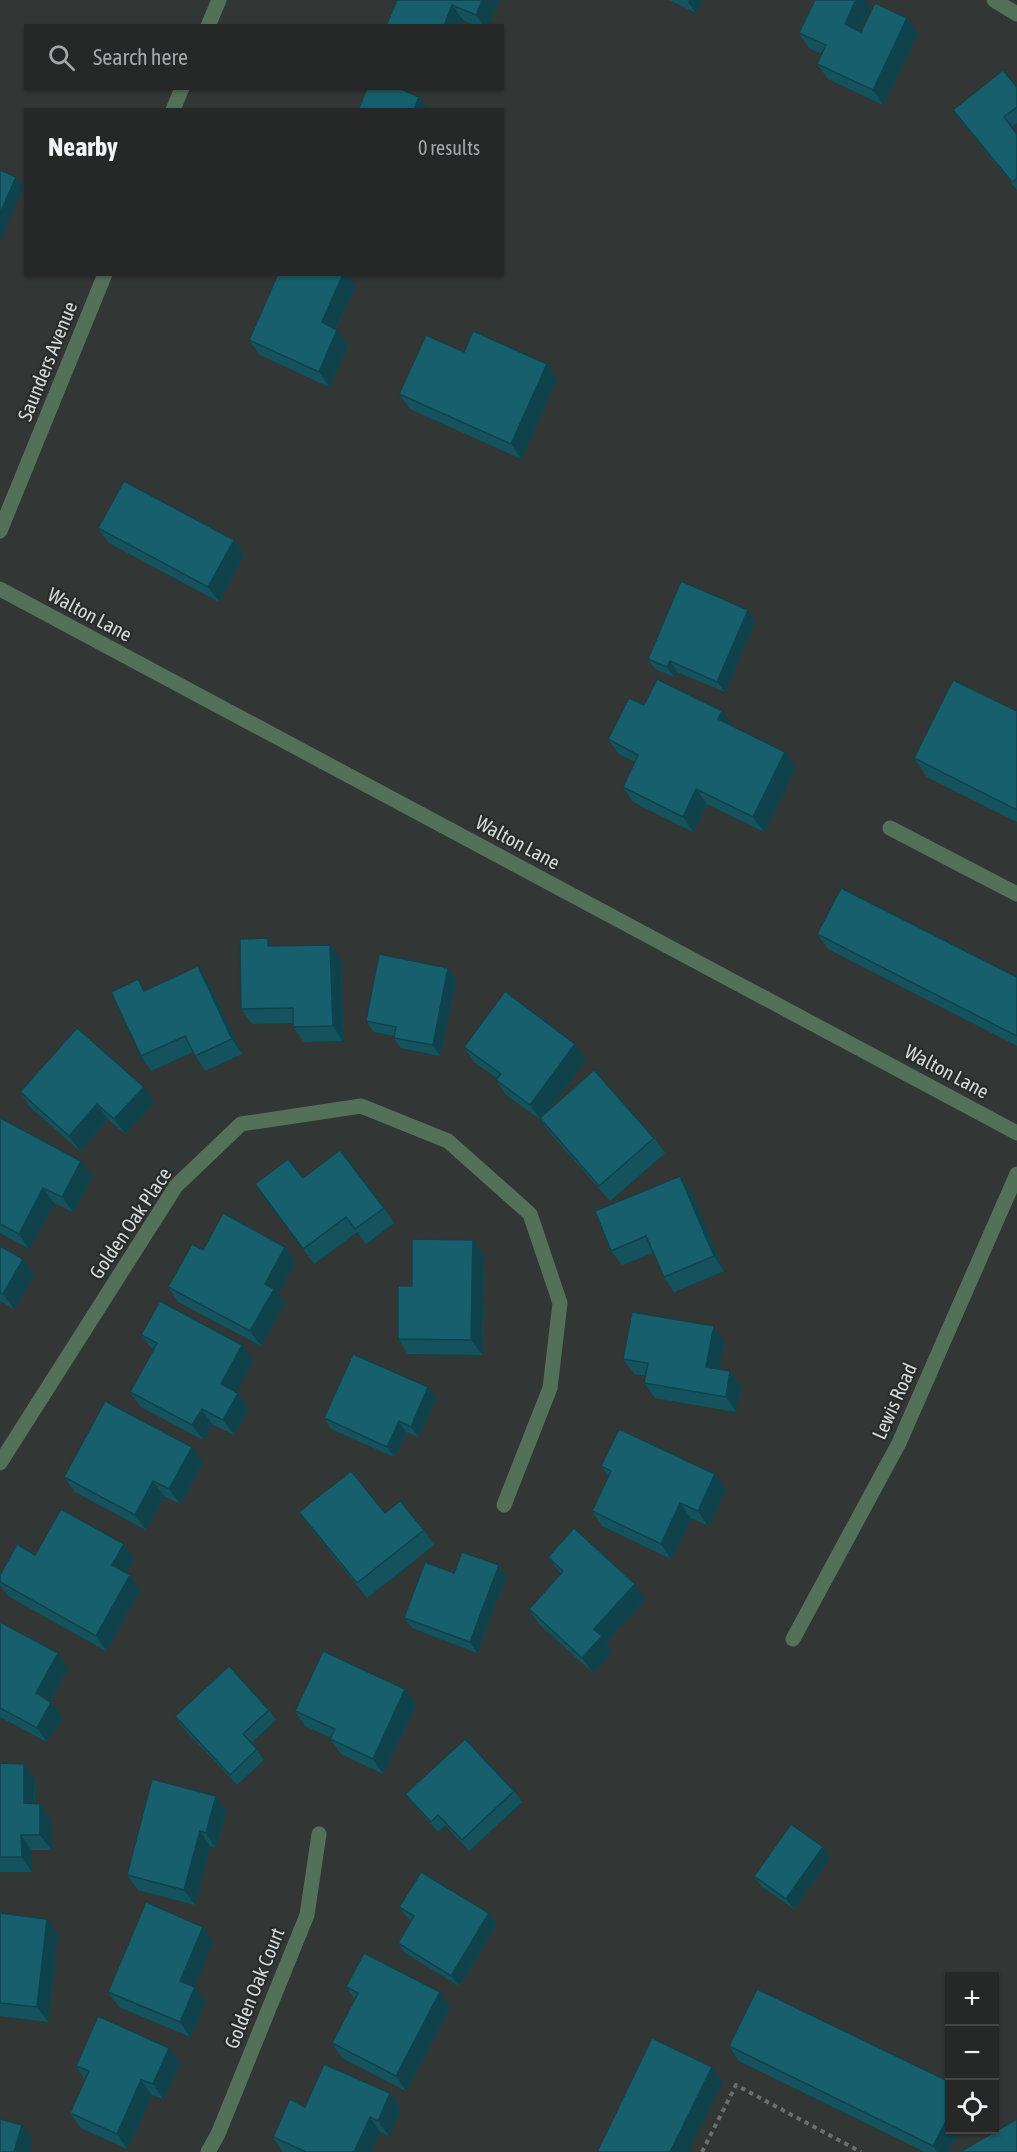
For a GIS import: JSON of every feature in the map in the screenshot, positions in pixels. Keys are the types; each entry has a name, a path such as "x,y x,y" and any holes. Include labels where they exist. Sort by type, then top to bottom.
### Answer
{"street":[{"path":"209,24 219,0"},
{"path":"994,0 1017,14"},
{"path":"174,108 181,90"},
{"name":"Saunders Avenue","path":"0,531 104,276"},
{"name":"Walton Lane","path":"0,590 1017,1132"},
{"path":"890,828 1017,894"},
{"name":"Golden Oak Place","path":"0,1463 176,1186 241,1124 361,1106 448,1141 530,1214 560,1303 550,1388 504,1505"},
{"name":"Lewis Road","path":"793,1639 899,1443 1017,1174"},
{"name":"Golden Oak Court","path":"208,2152 218,2134 307,1915 319,1834"}],"path":[{"path":"702,2152 736,2085 861,2152"}],"building":[{"path":"397,0 482,0 476,15 452,5 445,24 387,24"},
{"path":"815,0 856,0 845,24 861,32 875,3 907,18 873,90 817,64 826,45 799,33"},
{"path":"1003,70 1017,87 1017,107 1004,117 1017,132 1017,178 1012,182 953,110"},
{"path":"366,90 403,90 419,97 415,108 359,108"},
{"path":"0,170 16,177 0,213"},
{"path":"277,276 342,276 322,322 337,330 319,372 249,340"},
{"path":"473,331 547,364 511,444 399,394 426,335 464,352"},
{"path":"124,481 234,540 208,587 98,528"},
{"path":"681,581 748,610 717,682 670,661 667,667 648,659"},
{"path":"657,679 722,711 718,719 785,752 753,817 696,789 683,817 623,787 638,755 608,739 629,698 644,705"},
{"path":"953,680 1017,711 1017,810 914,758"},
{"path":"841,888 1017,977 1017,1036 817,934"},
{"path":"268,938 268,946 330,945 333,1026 293,1027 293,1008 241,1009 240,939"},
{"path":"379,954 448,968 433,1045 394,1038 396,1027 366,1021"},
{"path":"198,966 232,1039 195,1056 185,1036 141,1056 111,992 138,979 144,991"},
{"path":"505,991 575,1044 530,1105 496,1080 501,1074 464,1047"},
{"path":"77,1028 144,1087 114,1119 97,1104 69,1136 20,1092"},
{"path":"594,1070 654,1138 599,1186 540,1118"},
{"path":"0,1118 81,1161 62,1197 43,1188 19,1234 0,1224"},
{"path":"340,1150 384,1208 355,1229 346,1217 303,1249 255,1184 288,1159 303,1178"},
{"path":"680,1176 714,1256 664,1277 646,1236 611,1251 595,1211"},
{"path":"223,1213 285,1247 265,1284 274,1289 250,1331 168,1287 192,1244 203,1250"},
{"path":"412,1239 473,1240 471,1340 398,1339 398,1286 412,1286"},
{"path":"0,1246 23,1259 3,1294 0,1292"},
{"path":"160,1301 242,1345 221,1384 238,1393 223,1420 202,1409 192,1425 130,1392 157,1343 141,1335"},
{"path":"632,1312 714,1326 706,1367 730,1371 726,1397 644,1383 648,1363 623,1359"},
{"path":"353,1354 428,1387 411,1427 399,1421 387,1447 324,1418"},
{"path":"105,1401 192,1447 169,1489 153,1481 135,1515 64,1477"},
{"path":"619,1429 715,1474 698,1511 680,1503 661,1544 592,1511 611,1471 601,1466"},
{"path":"351,1471 385,1513 400,1501 424,1530 357,1583 299,1512"},
{"path":"61,1509 124,1544 112,1565 130,1575 96,1636 0,1582 0,1575 17,1544 35,1555"},
{"path":"574,1528 635,1584 594,1629 602,1636 582,1658 529,1609 563,1571 548,1557"},
{"path":"462,1552 499,1565 470,1642 404,1618 425,1562 454,1573"},
{"path":"0,1622 58,1653 36,1693 51,1702 37,1728 0,1708"},
{"path":"323,1651 405,1689 373,1759 330,1739 335,1729 295,1711"},
{"path":"229,1666 269,1710 243,1734 257,1749 230,1775 175,1716"},
{"path":"465,1739 514,1791 462,1840 438,1815 431,1822 405,1794"},
{"path":"0,1763 24,1764 24,1803 40,1804 40,1835 21,1835 22,1857 0,1857"},
{"path":"152,1779 216,1796 206,1833 200,1831 184,1890 127,1875"},
{"path":"791,1824 823,1847 786,1899 754,1876"},
{"path":"421,1872 489,1913 451,1976 398,1943 414,1916 399,1907"},
{"path":"146,1902 203,1927 180,1981 195,1987 180,2022 108,1992"},
{"path":"0,1913 47,1919 37,2007 0,2003"},
{"path":"364,1953 440,1992 396,2076 332,2043 358,1993 346,1987"},
{"path":"757,1989 945,2080 945,2123 933,2146 729,2046"},
{"path":"98,2016 169,2048 153,2084 141,2080 117,2134 70,2113 89,2071 76,2066"},
{"path":"652,2038 712,2067 670,2152 597,2152"},
{"path":"324,2064 390,2093 378,2121 370,2117 354,2152 306,2152 273,2137 290,2099 305,2107"},
{"path":"0,2119 22,2125 14,2152 0,2152"},
{"path":"1017,2119 1017,2152 960,2152 991,2134 999,2134 999,2129"}]}
